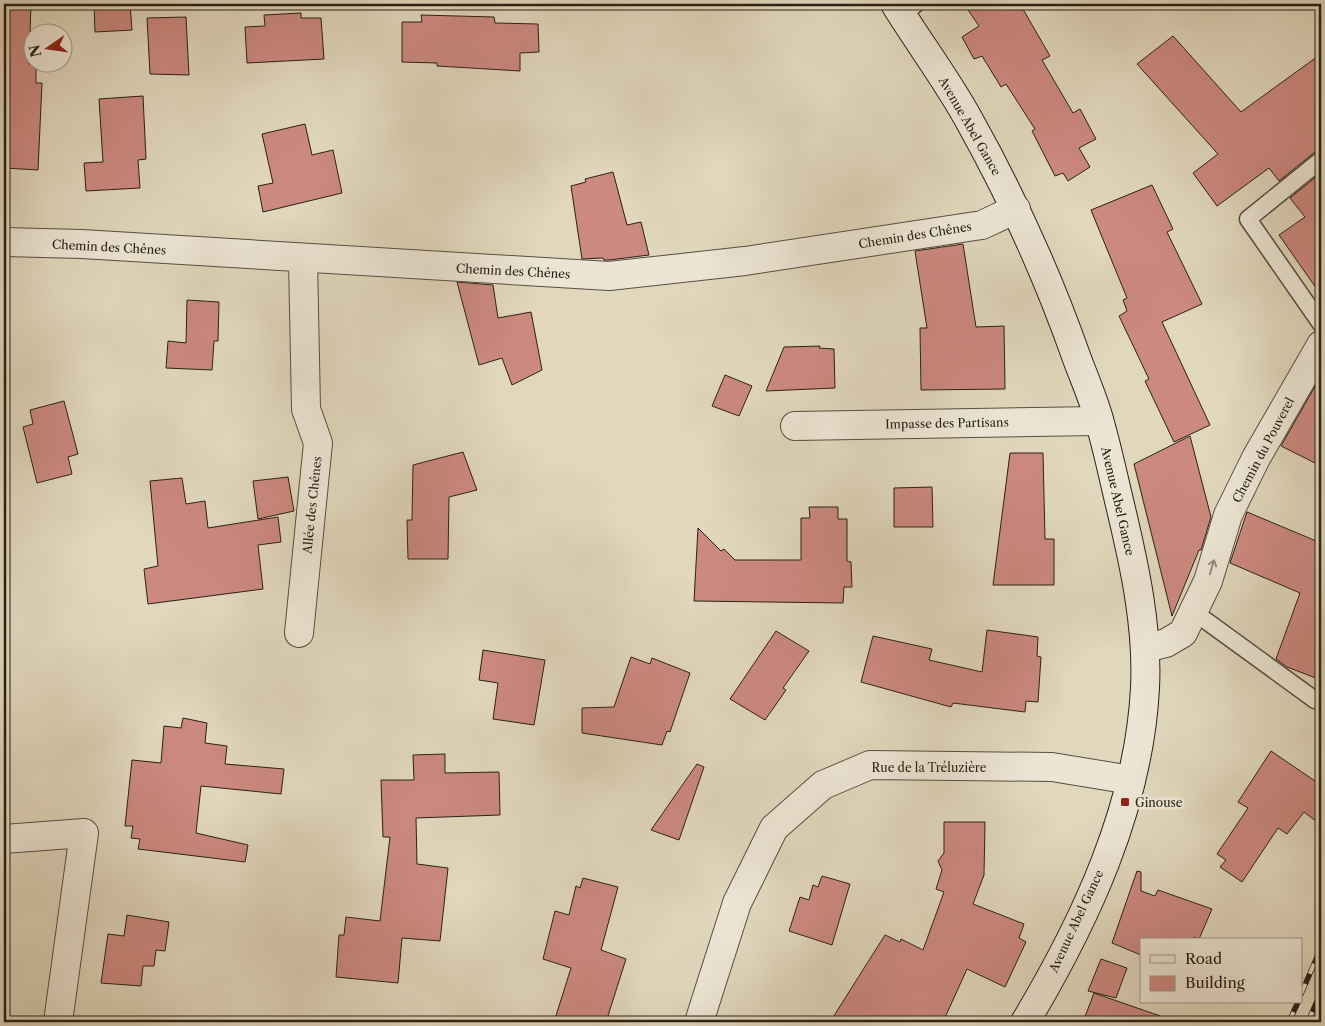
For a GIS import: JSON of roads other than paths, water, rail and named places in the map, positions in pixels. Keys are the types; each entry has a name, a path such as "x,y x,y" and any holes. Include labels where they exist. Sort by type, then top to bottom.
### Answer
{"street":[{"name":"Avenue Abel Gance","path":"904,7 968,118 1016,209 1060,312 1099,421 1128,540 1142,611 1146,648 1145,690 1131,780 1106,856 1088,902 1025,1022"},
{"name":"Chemin des Chênes","path":"4,242 82,244 609,276 745,261 982,225 1016,209"},
{"name":"Allée des Chênes","path":"299,633 318,443 306,410 304,258"},
{"name":"Chemin du Pouverel","path":"1146,648 1166,643 1183,633 1208,581 1228,515 1256,458 1321,345"},
{"name":"Impasse des Partisans","path":"795,426 1099,421"},
{"name":"Rue de la Tréluzière","path":"699,1022 737,903 774,828 823,785 870,765 1052,767 1131,780"},
{"path":"4,839 84,833 58,1022"}],"lane":[{"path":"1321,160 1248,219 1321,324"},
{"path":"1194,612 1315,700"}],"railway":[{"path":"1302,992 1321,948"},
{"path":"1308,1022 1321,992"},
{"path":"1289,1022 1297,1004"}],"place":[{"name":"Ginouse","path":"1125,802"}]}
